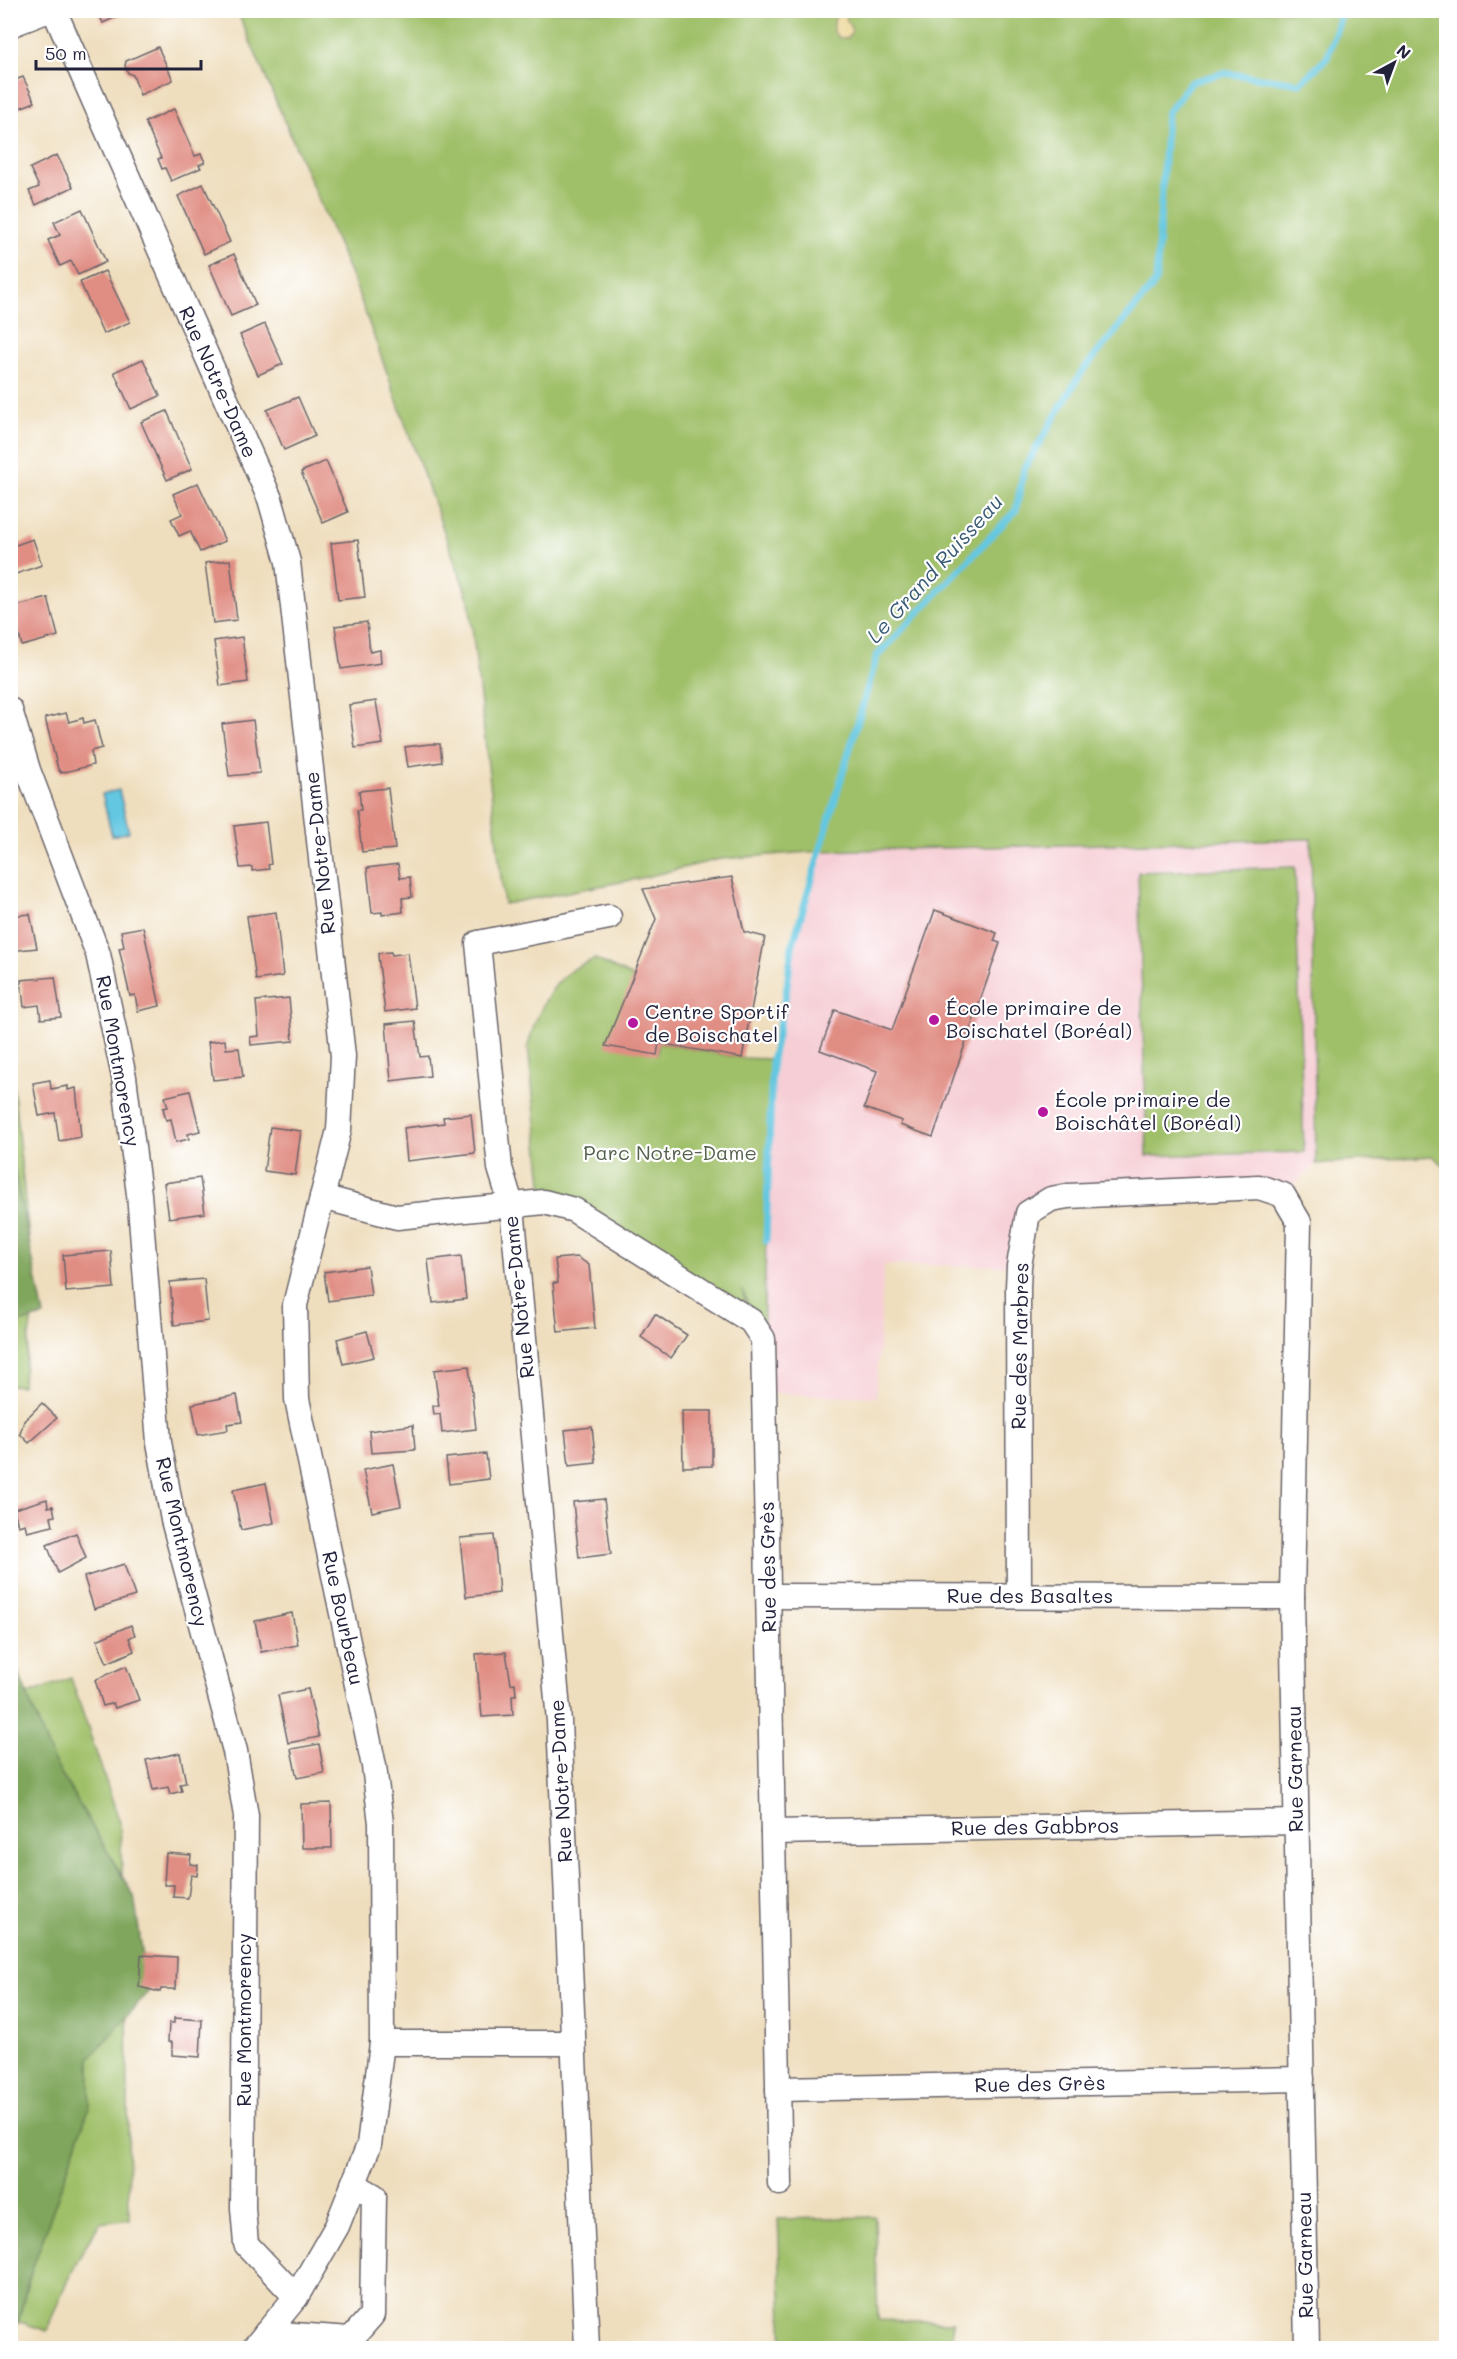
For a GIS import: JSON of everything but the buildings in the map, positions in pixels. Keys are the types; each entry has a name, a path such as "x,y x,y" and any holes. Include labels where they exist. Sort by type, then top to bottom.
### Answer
{"street":[{"path":"10,25 49,10"},
{"name":"Rue Notre-Dame","path":"54,10 270,499 288,562 343,1056 339,1130 322,1197 397,1217 512,1207 559,1721 587,2349"},
{"name":"Rue Montmorency","path":"10,710 28,770 98,954 124,1077 139,1194 159,1442 172,1520 234,1751 246,1816 243,2208 246,2244 296,2297"},
{"path":"512,1207 500,1168 478,943 609,917"},
{"name":"Rue des Marbres","path":"1019,1596 1018,1287 1019,1266 1028,1213 1051,1199 1068,1196 1259,1187 1283,1195"},
{"name":"Rue Garneau","path":"1283,1195 1299,1222 1292,1597 1307,2349"},
{"name":"Rue Bourbeau","path":"260,2341 296,2297 337,2226 369,2145 382,2043 381,1823 374,1766 297,1399 295,1305 322,1197"},
{"name":"Rue des Grès","path":"512,1207 544,1202 574,1210 717,1298 751,1322 763,1339 780,2183"},
{"name":"Rue des Basaltes","path":"769,1596 1292,1597"},
{"name":"Rue des Gabbros","path":"773,1832 1296,1822"},
{"path":"382,2043 573,2043"},
{"name":"Rue des Grès","path":"778,2089 1302,2079"},
{"path":"260,2341 351,2339 372,2315 374,2196 354,2184"}],"shaded area":[{"name":"École primaire de Boischâtel (Boréal)","path":"1312,839 1316,1164 1283,1195 1068,1196 1028,1213 1019,1266 884,1265 876,1397 764,1393 763,1339 772,1059 786,993 792,947 822,851"}],"green space":[{"path":"237,11 1446,11 1446,1167 1432,1156 1316,1164 1311,839 822,851 720,859 637,879 504,904 469,601 355,284"},
{"path":"1295,867 1304,1152 1147,1156 1138,872"},
{"name":"Parc Notre-Dame","path":"595,959 633,977 657,1055 659,1043 742,1058 772,1059 763,1339 742,1290 751,1321 544,1202 528,1046 538,1015 548,996 561,979 578,966"},
{"path":"10,1055 35,1296 22,1386 10,1385"},
{"path":"10,1147 44,1316 11,1325 10,1325"},
{"path":"10,1651 53,1760 134,1896 148,1992 90,2058 90,2105 28,2281 18,2324 11,2326"},
{"path":"71,1678 120,1823 127,2000 129,2219 100,2223 70,2275 47,2331 11,2319 23,1696"},
{"path":"875,2217 878,2320 953,2322 953,2348 783,2348 778,2219"}],"sand":[{"path":"836,11 849,11 846,18 852,31 848,38 839,38 833,31"}],"water":[{"path":"119,790 129,832 112,836 102,794"}],"waterway":[{"name":"Le Grand Ruisseau","path":"766,1241 772,1059 786,993 792,947 877,656 1016,510 1024,469 1081,373 1156,282 1167,113 1191,82 1223,73 1300,83 1327,58 1343,10"}],"place":[{"name":"École primaire de Boischatel (Boréal)","path":"934,1020"},
{"name":"Centre Sportif de Boischatel","path":"633,1023"},
{"name":"École primaire de Boischâtel (Boréal)","path":"1043,1112"}]}
